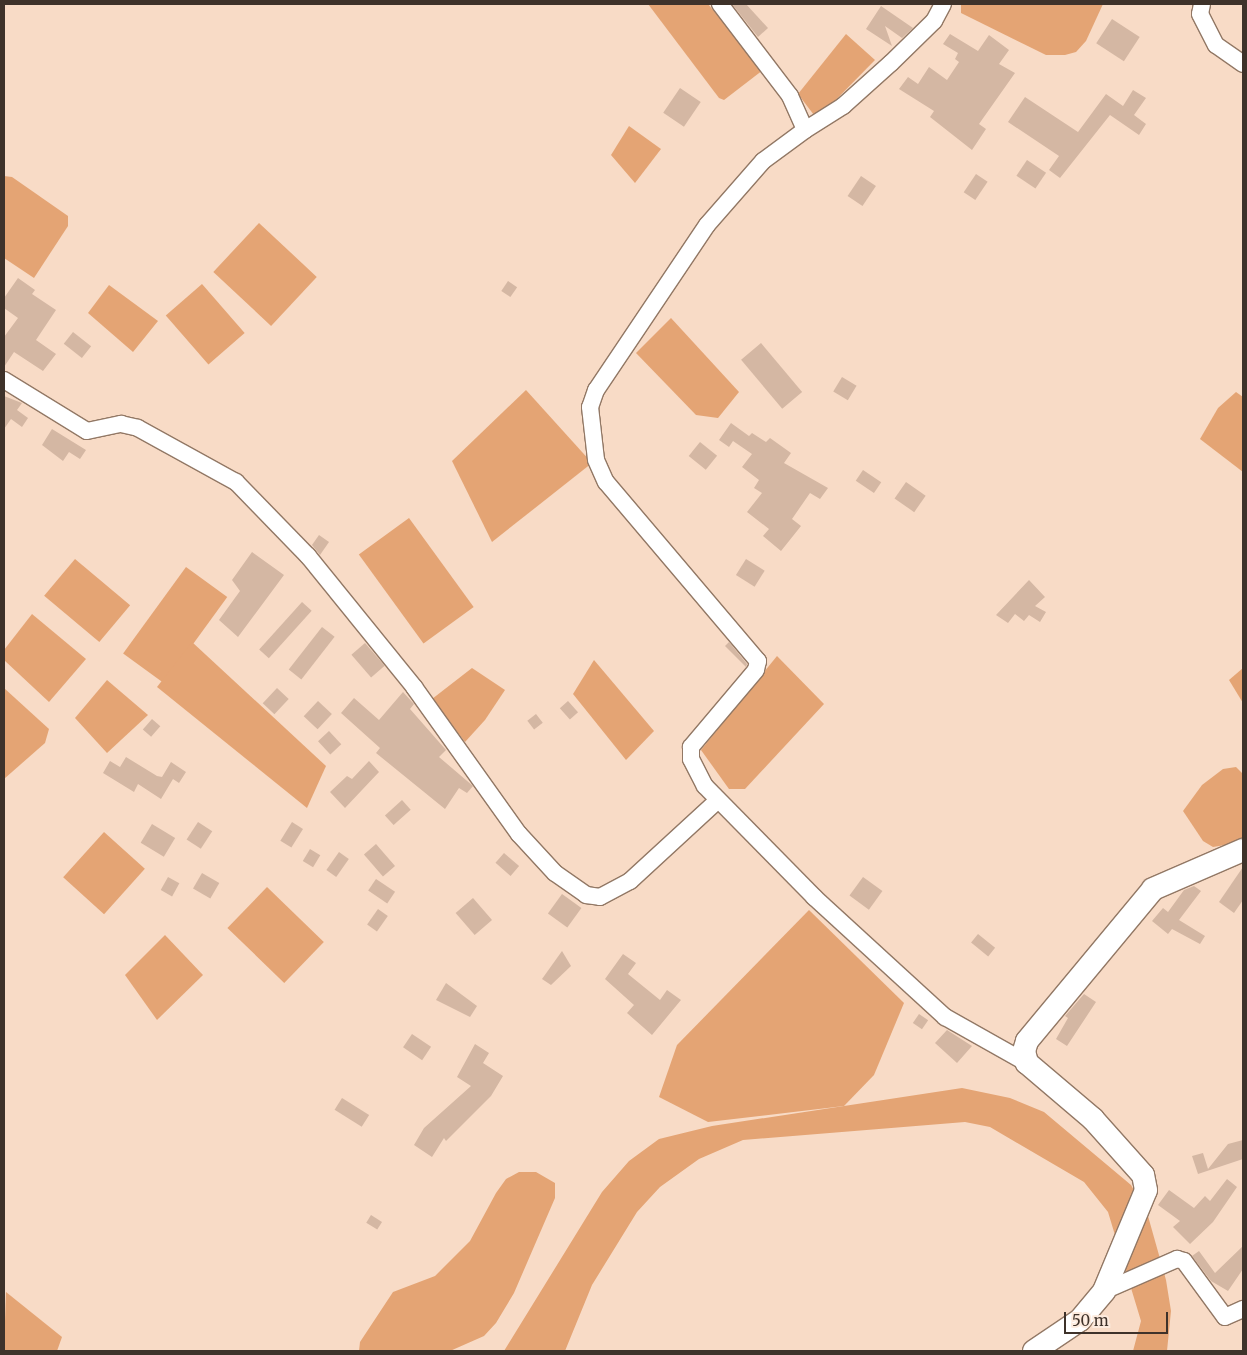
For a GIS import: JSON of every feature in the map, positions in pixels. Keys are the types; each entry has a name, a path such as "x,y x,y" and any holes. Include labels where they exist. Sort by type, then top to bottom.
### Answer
{"main road":[{"path":"1034,1351 1080,1320 1111,1284 1144,1200 1143,1175 1093,1119 1027,1063 1024,1052 1027,1041 1153,889 1243,850"}],"street":[{"path":"720,4 790,96 805,130"},
{"path":"943,4 934,21 843,106 805,130 763,161 707,225 596,390 590,407 596,460 606,482 758,661 756,670 689,753 705,786 717,801 945,1017 1027,1063"},
{"path":"1202,4 1200,14 1216,44 1243,64"},
{"path":"4,380 87,431 122,424 138,428 236,482 308,556 414,687 518,834 556,873 586,895 600,897 630,881 717,801"},
{"path":"1111,1284 1168,1262 1184,1261 1224,1318 1243,1309"}],"shaded area":[{"path":"648,4 708,4 763,70 724,100 719,98"},
{"path":"961,4 1103,4 1086,41 1076,52 1065,55 1046,55 961,13"},
{"path":"846,34 875,60 817,119 798,94"},
{"path":"629,126 661,149 635,183 611,155"},
{"path":"4,176 12,177 68,216 68,226 34,278 4,258"},
{"path":"259,223 317,277 271,326 213,272"},
{"path":"202,284 245,333 208,365 166,315"},
{"path":"109,285 158,321 133,352 88,313"},
{"path":"671,318 739,392 718,418 696,415 636,353"},
{"path":"526,390 592,463 492,542 452,461"},
{"path":"1236,392 1243,397 1243,472 1200,439 1218,408"},
{"path":"409,518 474,607 423,643 359,554"},
{"path":"75,559 130,605 99,642 44,596"},
{"path":"186,567 227,597 164,684 123,654"},
{"path":"32,614 86,659 49,702 4,660 4,650"},
{"path":"192,642 326,766 307,808 157,687"},
{"path":"777,656 824,704 745,789 729,789 701,750"},
{"path":"594,660 654,731 626,760 573,694"},
{"path":"472,668 505,690 485,720 465,742 432,699"},
{"path":"1243,668 1243,703 1229,680"},
{"path":"107,680 148,715 107,753 75,718"},
{"path":"4,688 49,729 45,743 4,779"},
{"path":"1236,767 1243,774 1243,842 1213,847 1203,841 1183,811 1202,785 1223,769"},
{"path":"104,832 145,869 104,914 63,877"},
{"path":"267,887 324,942 284,983 227,928"},
{"path":"809,910 904,1003 874,1075 844,1106 708,1122 659,1097 677,1045"},
{"path":"165,935 203,975 157,1020 125,975"},
{"path":"962,1088 1010,1098 1044,1112 1131,1185 1148,1216 1166,1280 1171,1311 1167,1351 1133,1351 1141,1321 1108,1212 1084,1182 990,1127 965,1122 743,1140 699,1159 660,1187 637,1212 592,1285 565,1351 504,1351 602,1192 629,1161 659,1139 712,1126"},
{"path":"519,1172 536,1172 555,1183 555,1198 514,1293 496,1323 484,1336 450,1351 359,1351 360,1342 393,1292 435,1276 470,1241 496,1193 506,1179"},
{"path":"6,1292 62,1337 57,1351 4,1351"}],"building":[{"path":"732,4 746,4 768,28 758,37"},
{"path":"881,6 913,28 902,38 885,26 892,46 866,29"},
{"path":"1112,19 1140,37 1124,61 1096,43"},
{"path":"950,34 978,51 989,35 1009,50 999,64 1015,73 979,124 986,129 972,150 930,117 934,111 899,89 908,77 918,84 929,67 947,80 959,62 955,59 958,53 943,44"},
{"path":"680,88 701,102 684,127 663,113"},
{"path":"1133,90 1146,98 1134,115 1146,124 1139,135 1110,115 1060,178 1049,170 1059,156 1008,122 1025,97 1078,132 1106,94 1123,106"},
{"path":"1027,160 1046,173 1035,189 1016,176"},
{"path":"976,174 988,182 975,200 964,192"},
{"path":"861,176 876,186 863,206 848,196"},
{"path":"18,278 35,290 32,294 56,310 36,340 56,354 43,371 14,352 4,367 4,337 18,318 4,308 4,298"},
{"path":"508,281 517,287 510,297 501,291"},
{"path":"73,332 91,346 82,358 64,344"},
{"path":"761,343 802,392 782,409 741,360"},
{"path":"842,377 857,386 848,400 833,392"},
{"path":"4,396 22,403 17,410 28,418 22,427 11,419 4,429"},
{"path":"731,423 749,436 752,433 766,442 770,438 791,453 784,463 828,488 820,499 810,493 792,519 801,526 781,551 763,536 769,529 747,512 762,493 754,488 759,480 742,467 752,454 733,441 729,447 719,440"},
{"path":"52,429 86,450 80,459 69,452 63,461 42,445"},
{"path":"700,442 717,456 706,470 689,456"},
{"path":"863,470 881,482 874,493 856,481"},
{"path":"906,482 926,496 914,512 895,498"},
{"path":"319,535 329,542 320,555 312,545"},
{"path":"252,552 284,575 238,637 219,620 240,591 232,580"},
{"path":"746,559 765,571 755,587 736,575"},
{"path":"1029,580 1045,597 1035,606 1046,612 1040,622 1029,615 1024,621 1015,614 1008,623 996,615"},
{"path":"302,602 312,611 269,658 259,650"},
{"path":"322,627 335,637 301,679 289,670"},
{"path":"729,642 747,664 746,667 725,646"},
{"path":"365,643 385,666 371,677 351,655"},
{"path":"277,688 289,699 274,714 263,703"},
{"path":"403,692 414,704 410,709 446,750 439,757 473,786 467,793 459,788 445,809 376,753 380,748 341,713 354,698 379,720"},
{"path":"318,701 332,714 318,729 304,716"},
{"path":"568,701 578,712 570,720 560,708"},
{"path":"536,714 543,723 534,729 527,721"},
{"path":"152,719 160,726 151,737 143,730"},
{"path":"329,731 341,744 330,754 318,741"},
{"path":"126,757 157,776 162,777 171,762 186,772 179,783 173,779 161,799 138,784 134,792 103,773 110,761 120,767"},
{"path":"369,761 379,772 345,808 330,792 347,776 352,779"},
{"path":"402,800 411,810 394,825 385,815"},
{"path":"198,822 212,831 201,849 187,840"},
{"path":"292,822 303,829 291,848 280,841"},
{"path":"152,824 175,838 164,857 141,843"},
{"path":"376,844 395,866 383,876 364,854"},
{"path":"310,849 320,855 313,867 303,861"},
{"path":"339,852 349,859 336,877 326,870"},
{"path":"504,853 519,866 511,876 495,863"},
{"path":"1243,867 1243,900 1234,913 1219,902"},
{"path":"202,873 219,883 210,899 193,889"},
{"path":"168,877 179,883 172,896 161,890"},
{"path":"863,877 882,891 869,910 849,896"},
{"path":"376,879 395,892 387,903 368,891"},
{"path":"1194,886 1201,891 1179,920 1205,936 1200,944 1172,929 1168,934 1152,921 1163,908 1168,912 1184,890"},
{"path":"562,894 581,908 567,928 548,913"},
{"path":"473,898 492,920 475,935 456,913"},
{"path":"378,909 388,916 377,931 367,925"},
{"path":"978,934 995,948 988,956 971,943"},
{"path":"562,951 571,966 551,985 542,979"},
{"path":"623,954 636,963 628,974 660,1000 667,990 681,1000 652,1035 627,1013 634,1005 605,979"},
{"path":"446,983 477,1006 470,1017 436,1000"},
{"path":"1084,994 1096,1002 1067,1046 1056,1039 1068,1018 1065,1016"},
{"path":"919,1014 928,1020 922,1029 913,1023"},
{"path":"947,1030 972,1046 957,1063 935,1043"},
{"path":"412,1034 431,1047 422,1060 403,1047"},
{"path":"475,1044 489,1053 483,1063 503,1076 491,1096 446,1141 444,1138 432,1157 414,1145 424,1128 471,1086 457,1077"},
{"path":"342,1098 369,1115 362,1127 335,1110"},
{"path":"1243,1140 1243,1159 1198,1174 1192,1156 1203,1153 1208,1169 1228,1144"},
{"path":"1227,1179 1237,1187 1213,1222 1190,1244 1173,1227 1180,1221 1158,1205 1169,1190 1194,1208 1205,1196 1210,1201"},
{"path":"371,1215 382,1222 377,1230 366,1223"},
{"path":"1243,1246 1243,1269 1228,1291 1211,1281 1192,1256 1199,1251 1215,1273"}]}
